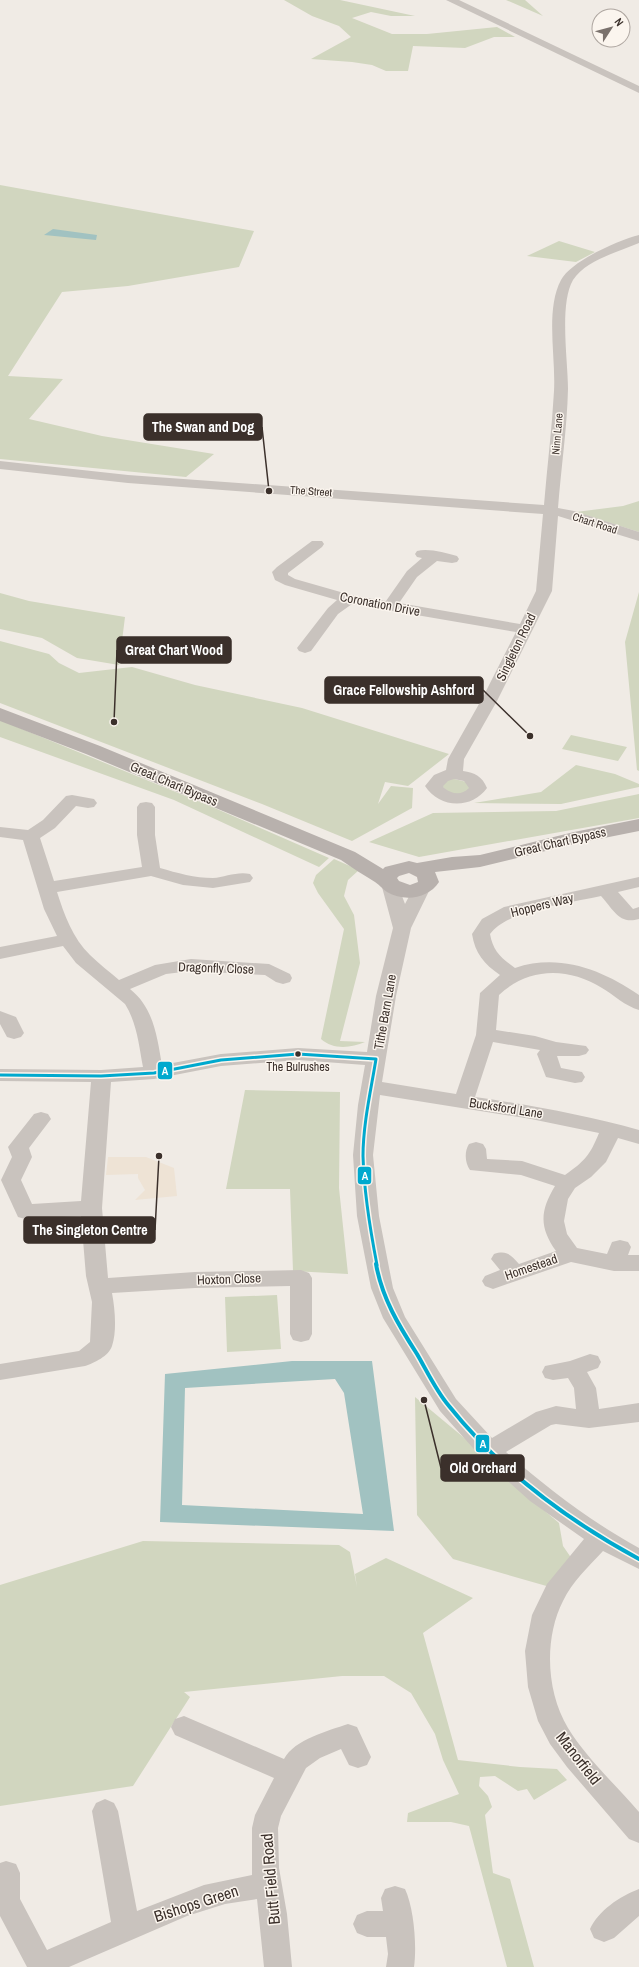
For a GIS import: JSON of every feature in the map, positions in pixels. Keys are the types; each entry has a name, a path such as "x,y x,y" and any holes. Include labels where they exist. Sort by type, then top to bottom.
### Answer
{"main road":[{"name":"Great Chart Bypass","path":"0,714 93,750 348,856 418,878 441,880 480,861 574,838 639,825"},
{"name":"Great Chart Bypass","path":"348,856 390,884 409,892 418,878"}],"street":[{"path":"451,0 639,90"},
{"name":"Ninn Lane","path":"550,511 561,388 559,310 568,280 578,268 594,258 639,239"},
{"name":"The Street","path":"0,465 128,479 509,506 550,511"},
{"name":"Chart Road","path":"550,511 569,514 639,537"},
{"name":"Singleton Road","path":"454,774 456,759 489,701 544,591 547,570 550,511"},
{"name":"Coronation Drive","path":"308,547 280,572 280,576 290,582 349,599 524,630"},
{"path":"389,607 427,555 452,559"},
{"path":"305,643 333,610 349,599"},
{"path":"392,684 489,701"},
{"path":"0,832 31,836 49,824 72,798"},
{"path":"146,807 146,834 151,871"},
{"path":"31,836 53,909 68,939 84,959 132,1000 140,1012 152,1063"},
{"path":"47,888 151,871 183,880 213,883 244,878"},
{"name":"Tithe Barn Lane","path":"418,878 402,928 386,996 371,1087 363,1155 368,1216 382,1288 394,1318 448,1405 489,1451 538,1494 600,1538 639,1558"},
{"name":"Hoppers Way","path":"512,974 492,962 482,946 481,934 488,923 510,911 639,882"},
{"name":"Tithe Barn Lane","path":"390,884 402,928"},
{"path":"606,890 629,916 639,913"},
{"path":"0,953 68,939"},
{"name":"Dragonfly Close","path":"118,987 152,972 176,966 191,965 274,968"},
{"path":"464,1101 486,1035 490,993 512,974 536,967 559,967 584,972 606,982 639,1004"},
{"path":"0,1017 9,1021 14,1033"},
{"path":"486,1035 535,1042 554,1048 579,1050"},
{"path":"554,1048 547,1054 553,1072 575,1077"},
{"path":"0,1075 101,1076 152,1063 221,1060 269,1055 318,1054 376,1059"},
{"path":"0,1372 85,1358 102,1346 104,1317 101,1286 97,1276 91,1208 99,1120 101,1076"},
{"name":"Bucksford Lane","path":"371,1087 531,1112 611,1128 639,1137"},
{"path":"41,1119 18,1148 22,1156 11,1180 25,1212 91,1208"},
{"name":"Homestead","path":"570,1254 557,1236 553,1221 558,1199 568,1183 584,1172 599,1157 611,1128"},
{"path":"476,1149 477,1166 522,1168 568,1183"},
{"name":"Homestead","path":"493,1281 509,1266 570,1254 617,1255 639,1264"},
{"name":"Hoxton Close","path":"101,1286 195,1280 301,1278 301,1334"},
{"path":"573,1367 586,1388 589,1419"},
{"path":"489,1451 544,1418 556,1415 589,1419 638,1416"},
{"name":"Manorfield","path":"600,1538 561,1583 551,1600 538,1641 537,1668 545,1705 559,1736 591,1777 636,1823"},
{"path":"184,1727 289,1773"},
{"name":"Butt Field Road","path":"278,1967 273,1914 267,1885 265,1828 274,1800 289,1773 301,1756 311,1750 348,1735 358,1756"},
{"path":"106,1811 126,1927"},
{"name":"Bishops Green","path":"6,1872 6,1900 42,1966 106,1938 126,1927 217,1892 267,1885"},
{"path":"395,1898 402,1954 400,1967"},
{"path":"604,1929 628,1908 639,1901"},
{"path":"367,1924 398,1924"}],"green space":[{"path":"284,0 340,0 415,16 391,16 371,12 352,18 392,34 427,34 497,27 515,37 494,37 465,48 413,46 408,71 386,71 372,65 311,59 351,37 339,26 312,16"},
{"path":"506,0 525,0 543,16"},
{"path":"0,185 254,231 239,267 128,286 62,292 8,376 63,379 29,419 102,436 214,454 186,477 0,459"},
{"path":"559,241 595,252 576,262 527,256"},
{"path":"639,501 639,532 576,512 623,506"},
{"path":"639,592 639,771 637,770 625,642"},
{"path":"0,593 29,601 125,617 119,665 77,658 42,638 0,629"},
{"path":"0,641 49,654 59,663 79,673 132,667 195,685 302,708 449,754 408,786 385,782 378,804 391,786 413,788 412,808 352,841 262,804 0,703"},
{"path":"0,720 210,806 329,858 319,867 174,800 0,737"},
{"path":"571,735 627,747 618,761 562,749"},
{"path":"576,765 615,774 639,784 639,787 561,804 474,803 541,792"},
{"path":"450,778 471,783 467,794 447,794 441,783"},
{"path":"639,794 639,818 419,857 369,842 433,813 556,811"},
{"path":"334,859 359,870 348,880 344,896 354,915 360,963 340,1041 365,1042 348,1047 331,1045 321,1039 344,929 318,893 313,883 316,875"},
{"path":"245,1090 340,1092 339,1188 348,1274 293,1271 290,1189 226,1189"},
{"path":"277,1295 281,1349 227,1352 225,1297"},
{"path":"415,1397 468,1441 485,1460 559,1523 563,1546 572,1559 550,1587 453,1559 417,1515"},
{"path":"143,1541 339,1545 350,1552 357,1587 355,1574 386,1558 473,1598 423,1633 458,1760 520,1767 557,1769 567,1780 534,1800 527,1789 518,1791 495,1776 480,1777 479,1786 488,1796 492,1807 485,1815 493,1873 510,1879 534,1967 507,1967 469,1826 451,1822 407,1822 408,1813 459,1794 443,1760 435,1734 411,1693 384,1676 342,1676 184,1692 190,1697 133,1786 0,1806 0,1585"}],"shaded area":[{"path":"108,1157 146,1157 174,1168 177,1196 135,1200 145,1190 138,1178 138,1174 106,1175"}],"water":[{"path":"53,229 97,235 96,240 44,235"},
{"path":"292,1361 372,1361 394,1531 160,1522 165,1374","holes":["335,1379 344,1393 363,1514 182,1505 185,1388"]}],"transit line":[{"name":"A","path":"0,1075 101,1076 154,1073 221,1060 298,1054 376,1059 368,1105 363,1155 368,1216 379,1279 394,1318 448,1405 489,1451 538,1494 602,1539 639,1559"}],"place":[{"name":"The Swan and Dog","path":"269,491"},
{"name":"Great Chart Wood","path":"114,722"},
{"name":"Grace Fellowship Ashford","path":"530,736"},
{"name":"The Bulrushes","path":"298,1054"},
{"name":"The Singleton Centre","path":"159,1156"},
{"name":"Old Orchard","path":"424,1400"}]}
